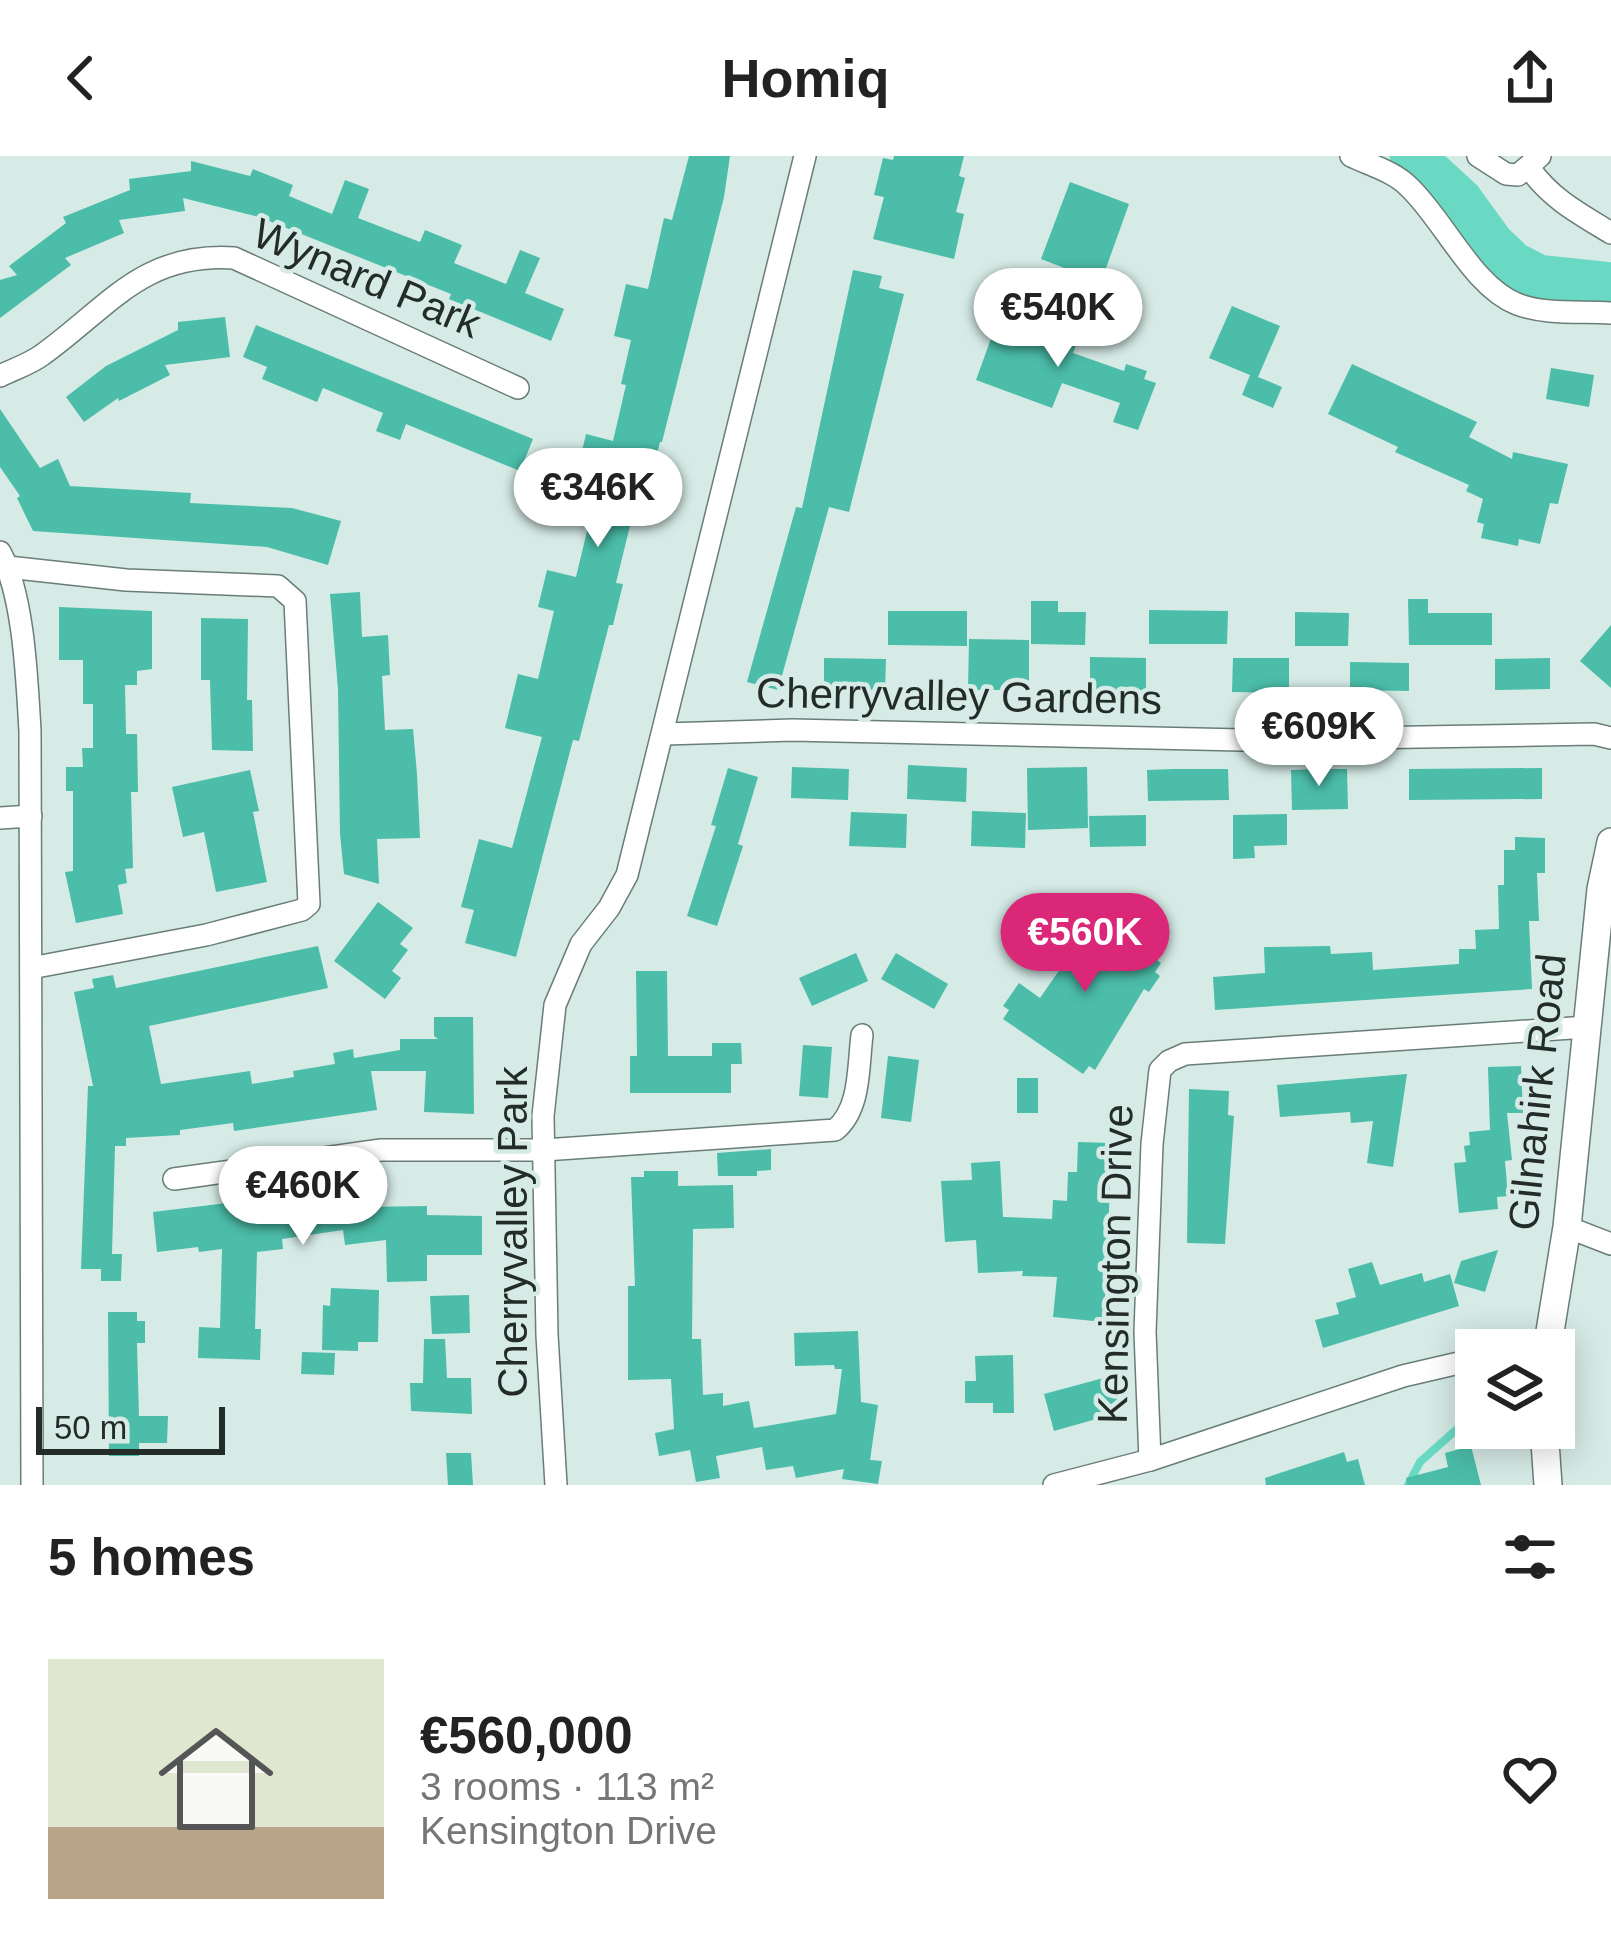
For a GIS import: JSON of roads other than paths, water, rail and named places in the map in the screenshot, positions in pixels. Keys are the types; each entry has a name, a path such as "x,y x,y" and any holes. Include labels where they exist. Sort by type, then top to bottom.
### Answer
{"street":[{"name":"Cherryvalley Park","path":"556,1485 547,1335 543,1116 555,1005 581,944 627,875 805,156"},
{"path":"1351,156 1405,182 1437,216 1484,282 1514,303 1537,310 1611,313"},
{"path":"1478,156 1506,174 1518,175 1535,162 1542,186 1564,205 1611,232"},
{"name":"Wynard Park","path":"0,376 40,357 122,288 203,256 234,258 518,388"},
{"path":"31,968 206,935 302,910 309,904 295,601 278,586 126,580 4,559 7,599 27,670 32,1485"},
{"name":"Cherryvalley Gardens","path":"664,734 792,730 1242,740 1594,734 1611,738"},
{"path":"0,818 31,816"},
{"name":"Gilnahirk Road","path":"1550,1329 1567,1228 1601,889 1611,842"},
{"name":"Kensington Drive","path":"1150,1460 1145,1331 1152,1144 1159,1077 1169,1061 1185,1054 1587,1027"},
{"path":"174,1179 381,1150 544,1150 835,1130 848,1120 853,1107 862,1035"},
{"path":"1567,1228 1611,1244"},
{"path":"1054,1485 1150,1460 1403,1376 1455,1365"},
{"path":"1545,1449 1548,1485"}],"waterway":[{"path":"1412,156 1460,200 1513,264 1538,277 1611,285"},
{"path":"1408,1485 1420,1462 1455,1431"}]}
